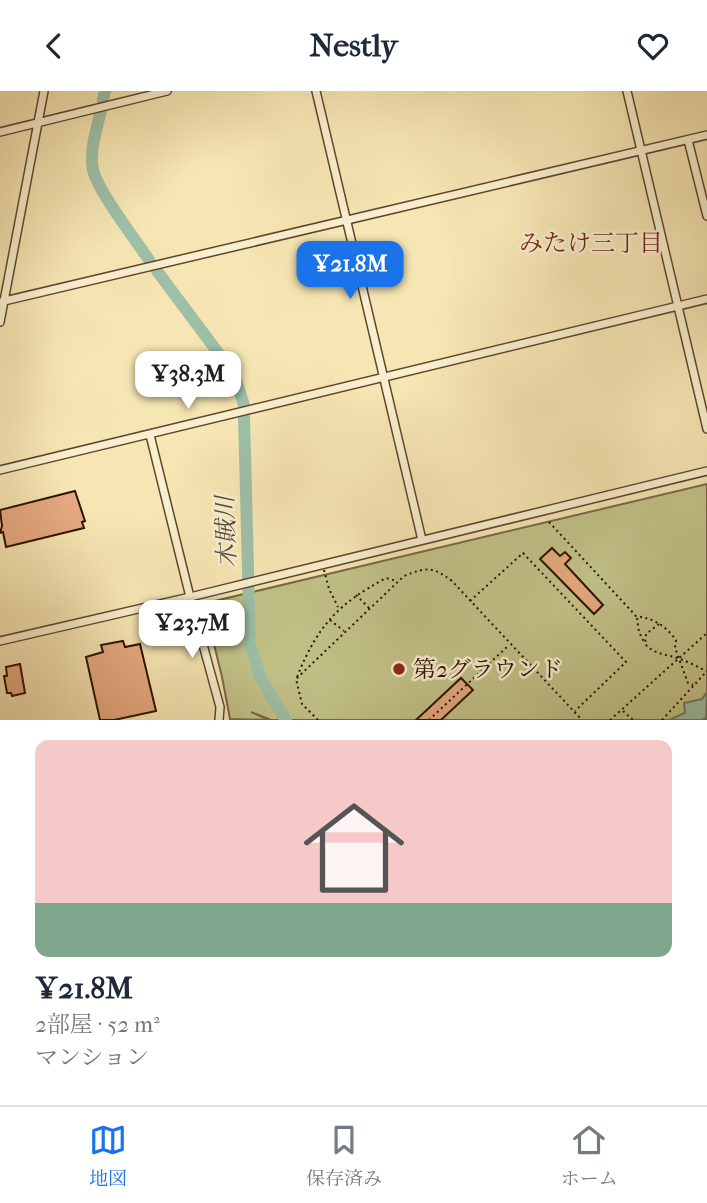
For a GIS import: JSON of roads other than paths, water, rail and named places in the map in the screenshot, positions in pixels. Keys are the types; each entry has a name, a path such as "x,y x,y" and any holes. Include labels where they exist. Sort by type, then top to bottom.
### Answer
{"street":[{"path":"0,322 44,91"},
{"path":"1,129 167,91"},
{"path":"316,91 422,540"},
{"path":"627,91 707,429"},
{"path":"2,302 707,135"},
{"path":"688,140 707,216"},
{"path":"0,470 707,299"},
{"path":"150,435 220,707 219,720"},
{"path":"0,641 707,471"}],"waterway":[{"name":"木賊川","path":"103,100 105,91"},
{"name":"木賊川","path":"101,110 93,148 93,170 110,203 149,260"},
{"name":"木賊川","path":"157,271 234,374 244,405"},
{"name":"木賊川","path":"244,417 250,645 261,679 286,720"}],"place":[{"name":"第2グラウンド","path":"399,669"}],"district":[{"name":"みたけ三丁目","path":"591,243"}]}
